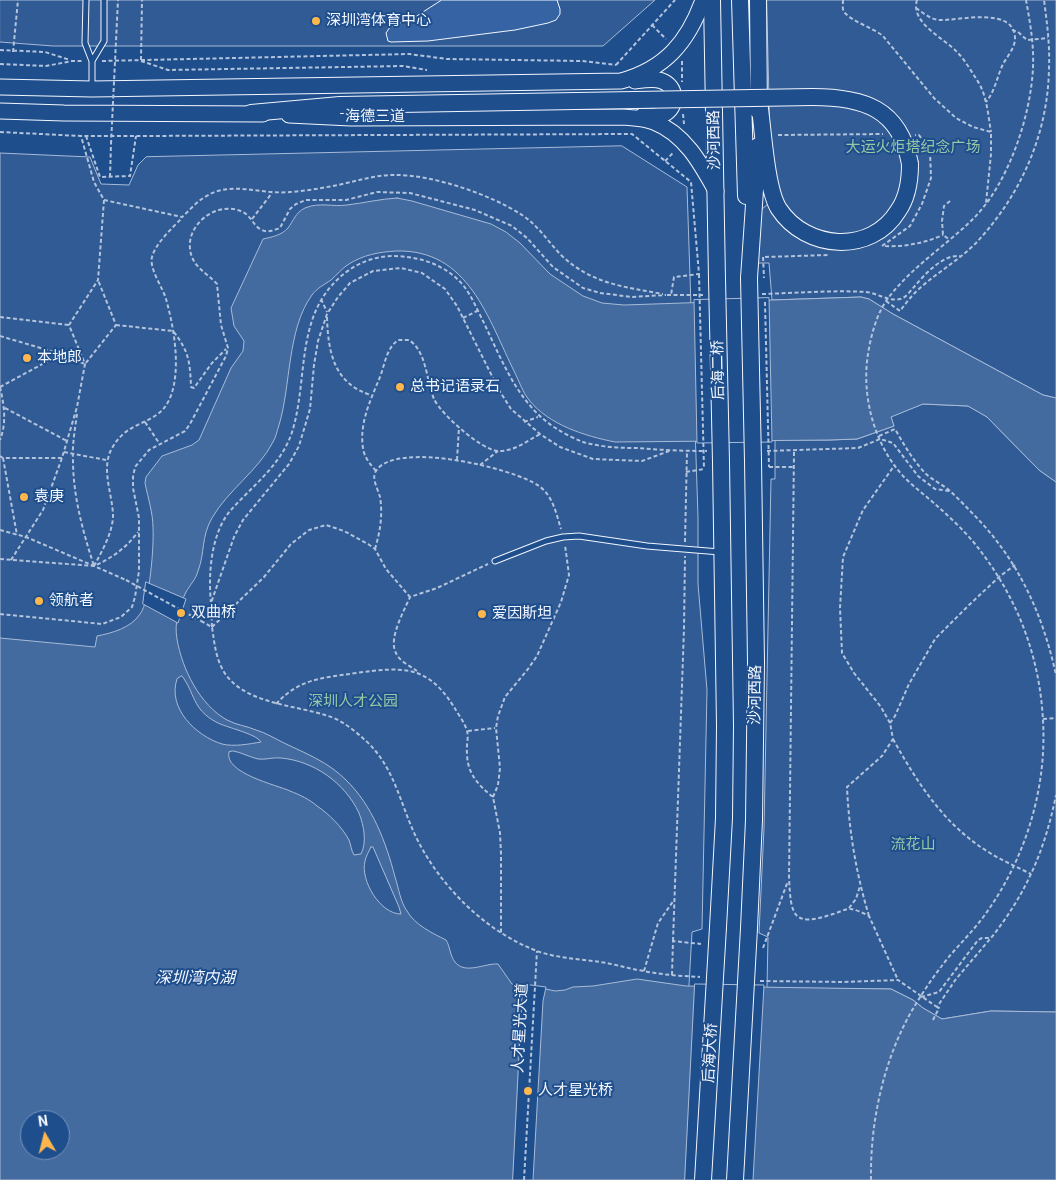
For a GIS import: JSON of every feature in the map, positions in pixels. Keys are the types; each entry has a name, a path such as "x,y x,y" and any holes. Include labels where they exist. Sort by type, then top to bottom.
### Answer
{"main road":[{"path":"621,81 645,73 677,49 693,24 703,0"},
{"name":"沙河西路","path":"712,0 717,279"},
{"name":"沙河西路","path":"740,0 742,112 756,278"},
{"path":"758,0 759,101 756,278 760,456"},
{"path":"0,87 92,89 661,80 669,86 674,94 674,103 666,113 656,116 623,117"},
{"path":"300,86 300,108"},
{"path":"251,113 340,105 842,98 874,108 893,123 904,140 910,164 908,189 898,213 882,229 857,240 844,242 819,240 799,230 787,220 774,198 759,101"},
{"name":"海德三道","path":"0,111 251,113 351,118 623,117 641,119 654,122 674,134 684,143 697,159 716,191"},
{"name":"后海二桥","path":"717,279 721,462"},
{"name":"沙河西路","path":"749,928 754,820 760,456"},
{"name":"沙河西路","path":"718,927 724,818 726,726 721,462"},
{"name":"后海大桥","path":"704,1180 718,927"},
{"name":"后海大桥","path":"735,1180 749,928"}],"lane":[{"path":"86,0 85,43 92,61 92,89"},
{"path":"92,61 104,41 104,0"},
{"path":"495,561 522,549 563,537 579,536 647,546 723,552"}],"path":[{"path":"13,52 18,0"},
{"path":"110,177 118,0"},
{"path":"141,61 142,0"},
{"path":"607,67 616,65 675,0"},
{"path":"843,0 842,8 844,12 884,36 934,98 956,118 974,127 991,132"},
{"path":"917,0 916,8 925,25 959,54 982,89 991,132 991,154 986,204"},
{"path":"871,1180 873,1144 881,1090 899,1036 921,996 940,968 983,917 1002,888 1025,839 1041,778 1044,746 1039,678 1029,641 1014,604 999,577 980,550 954,521 907,480 894,466 878,436 869,404 866,368 874,331 888,298 909,276 976,217 986,204 1005,171 1019,140 1031,88 1033,66 1032,40 1026,0"},
{"path":"886,302 900,311 918,290 976,243 1002,211 1028,167 1044,118 1050,68 1049,38 1044,0"},
{"path":"916,8 929,17 938,20 998,18 1012,30 1015,40 1014,44 986,102"},
{"path":"1012,30 1016,30 1027,40 1049,38"},
{"path":"0,50 45,52 72,61"},
{"path":"0,64 46,66 72,61 409,54 447,60 582,61 616,65"},
{"path":"141,61 168,70 403,66 432,70"},
{"path":"0,132 81,136 632,134 691,182 699,274 704,469 686,472"},
{"path":"773,135 888,134"},
{"path":"884,246 910,226 922,204 931,178 930,151 919,135 911,135"},
{"path":"81,136 94,182 104,200 98,280 116,325"},
{"path":"86,136 100,177 130,176 136,136"},
{"path":"94,566 107,540 113,518 107,460 117,441 127,431 160,414 168,405 172,394 176,363 173,331 166,298 155,272 152,257 167,234 182,217 203,197 217,190 231,188 272,193 306,190 376,176 394,175 433,179 511,208 536,226 562,255 594,278 616,286 666,295"},
{"path":"0,614 102,624 121,618 132,607 136,595 139,572 139,518 133,488 135,467 141,458 160,443 185,431 226,356 228,348 221,325 217,284 195,265 190,246 192,233 199,222 220,209 228,208 242,212 252,219 260,229 268,232 280,228 290,209 306,200 346,200 377,192 410,193 475,210 512,226 527,238 553,267 583,288 600,294 632,297 671,295 674,277 699,274"},
{"path":"252,219 272,193"},
{"path":"104,200 182,217"},
{"path":"950,201 944,206 942,221 944,235 950,240"},
{"path":"875,248 884,246 901,247 929,241 944,235"},
{"path":"756,278 764,257 830,255"},
{"path":"700,977 644,972 601,962 553,956 537,951 500,933 482,919 465,903 430,862 418,842 398,788 384,762 368,742 330,716 276,704 254,696 232,682 220,666 215,647 209,580 219,530 229,512 269,471 281,454 293,431 304,348 317,306 339,278 354,267 385,256 404,256 438,266 452,274 464,286 523,398 539,416 557,429 583,442 608,447 707,451"},
{"path":"756,294 860,292 899,299 906,296 923,276 949,256 960,256"},
{"path":"211,602 234,537 243,520 289,464 299,446 310,409 314,365 327,314 350,283 373,271 401,268 422,274 445,289 463,318 499,390 511,409 524,422 560,447 593,459 642,461 671,450"},
{"path":"69,325 98,280"},
{"path":"764,287 769,467 793,467"},
{"path":"321,299 327,314 332,350 343,379 356,390 371,396"},
{"path":"463,318 478,311"},
{"path":"0,317 69,325"},
{"path":"69,325 84,364"},
{"path":"116,325 173,331 183,343 189,356 191,388 194,388 212,363 228,348"},
{"path":"94,566 83,532 74,484 73,454 77,407 84,364 116,325"},
{"path":"0,336 61,354 84,364"},
{"path":"376,471 366,459 363,449 364,423 371,396 391,347 398,340 409,340 418,348 435,400 441,410 459,427 483,445 498,451 513,449 540,434"},
{"path":"0,440 5,408 0,387 61,354"},
{"path":"11,560 43,510 68,441 77,407"},
{"path":"5,408 68,441"},
{"path":"524,422 539,416"},
{"path":"145,422 160,443"},
{"path":"457,460 459,427"},
{"path":"878,436 895,429 917,464 927,475 949,490 1002,546 1015,565 1040,618 1050,648 1056,675"},
{"path":"760,456 788,452 858,448 880,440 893,444 918,476 935,489 949,490"},
{"path":"685,535 687,450"},
{"path":"480,466 498,451"},
{"path":"64,452 107,460"},
{"path":"794,452 790,905 795,916 804,920 816,919 850,908 856,899 860,886"},
{"path":"0,456 3,458 62,458"},
{"path":"376,549 380,534 382,512 374,476 382,465 401,458 435,457 457,460 522,477 540,486 552,500 568,562 569,576 567,586 537,656 505,696 496,728 500,768 498,785 493,797 502,854 500,933"},
{"path":"3,458 17,535"},
{"path":"894,466 864,510 844,557 840,608 842,653 854,673 881,708 890,723 893,740 910,770 936,807 972,841 991,854 1032,874"},
{"path":"212,627 264,577 291,544 309,530 326,525 344,531 376,549 386,569 410,597"},
{"path":"0,530 26,537 126,580 212,627"},
{"path":"0,559 94,566 122,551 138,532"},
{"path":"493,797 481,788 472,776 466,753 468,731 446,695 435,682 403,662 396,654 394,644 395,632 410,597 444,585 495,561"},
{"path":"672,975 685,564"},
{"path":"890,723 920,663 935,639 951,621 999,577 1015,565"},
{"path":"276,704 287,692 308,682 377,670 418,672"},
{"path":"1043,720 1056,718"},
{"path":"468,731 496,728"},
{"path":"893,740 882,756 847,787 853,852 869,916 898,980 937,1007"},
{"path":"933,1020 939,1008 937,1007 956,979 1007,918 1032,874 1044,842 1056,795"},
{"path":"763,948 789,878"},
{"path":"644,972 658,923 674,900"},
{"path":"850,908 869,916"},
{"path":"921,996 939,992 978,940 991,938"},
{"path":"673,941 701,944"},
{"name":"人才星光大道","path":"524,1180 537,951"},
{"path":"755,980 844,982 898,980"}],"shaded area":[{"name":"深圳湾体育中心","path":"0,0 655,0 603,46 53,46 0,42"},
{"name":"大运火炬塔纪念广场","path":"767,0 1056,0 1056,398 1043,395 893,314 869,299 861,297 772,300 769,263 757,263 756,214 768,204 770,141"},
{"name":"深圳人才公园","path":"622,146 687,187 698,517 698,584 707,690 702,929 692,932 678,1180 0,1180 0,153 90,157 101,184 129,185 138,165 146,157"},
{"name":"流花山","path":"923,404 968,406 979,412 987,417 1039,470 1056,482 1056,1012 991,1011 942,1019 913,1000 891,989 767,988 768,937 759,933 764,828 771,479 775,479 775,440 857,439 894,426 891,417"}],"water":[{"name":"深圳湾内湖","path":"397,198 491,224 506,232 520,243 550,274 583,296 602,303 624,305 861,297 869,299 893,314 1043,395 1056,398 1056,482 1039,470 987,417 968,406 923,404 891,417 894,426 857,439 615,442 568,428 537,409 523,390 485,310 459,274 442,262 421,253 396,251 371,254 344,267 331,280 318,288 304,309 294,341 283,410 275,438 267,452 226,498 212,518 206,532 202,558 197,574 181,603 176,627 179,650 183,662 194,685 208,705 230,722 263,733 317,759 332,768 355,790 371,812 377,825 401,899 410,916 419,924 446,940 453,960 459,966 470,968 498,964 512,984 520,987 555,991 637,979 686,986 891,989 913,1000 942,1019 991,1011 1056,1012 1056,1180 0,1180 0,638 95,647 97,636 121,629 136,619 143,608 146,598 152,560 153,522 145,483 146,477 162,456 192,445 199,440 231,368 243,351 244,341 234,326 231,308 263,239 283,232 299,212 305,208 321,205 347,205","holes":["182,676 202,712 216,722 253,736 261,742 241,745 222,744 203,735 194,728 180,710 176,700 177,679","233,751 258,759 278,758 293,760 316,769 337,783 346,792 359,813 364,834 361,854 354,855 343,830 311,801 283,788 263,782 234,766 229,759 229,752","371,847 373,847 401,914 393,913 373,895 364,869 365,859"]}],"pier":[{"path":"769,298 772,442 697,443 694,300"},
{"path":"146,582 186,599 178,623 143,604"},
{"name":"人才星光桥","path":"523,984 546,987 543,1001 533,1180 513,1180"},
{"path":"695,984 764,985 753,1180 685,1180"}],"building":[{"path":"442,0 557,0 560,14 556,20 548,23 515,30 428,41 388,41 386,33 390,27 415,17"}],"place":[{"name":"深圳湾体育中心","path":"316,21"},
{"name":"本地郎","path":"27,358"},
{"name":"总书记语录石","path":"400,387"},
{"name":"袁庚","path":"24,497"},
{"name":"领航者","path":"39,601"},
{"name":"双曲桥","path":"181,613"},
{"name":"爱因斯坦","path":"482,614"},
{"name":"人才星光桥","path":"528,1091"}]}
